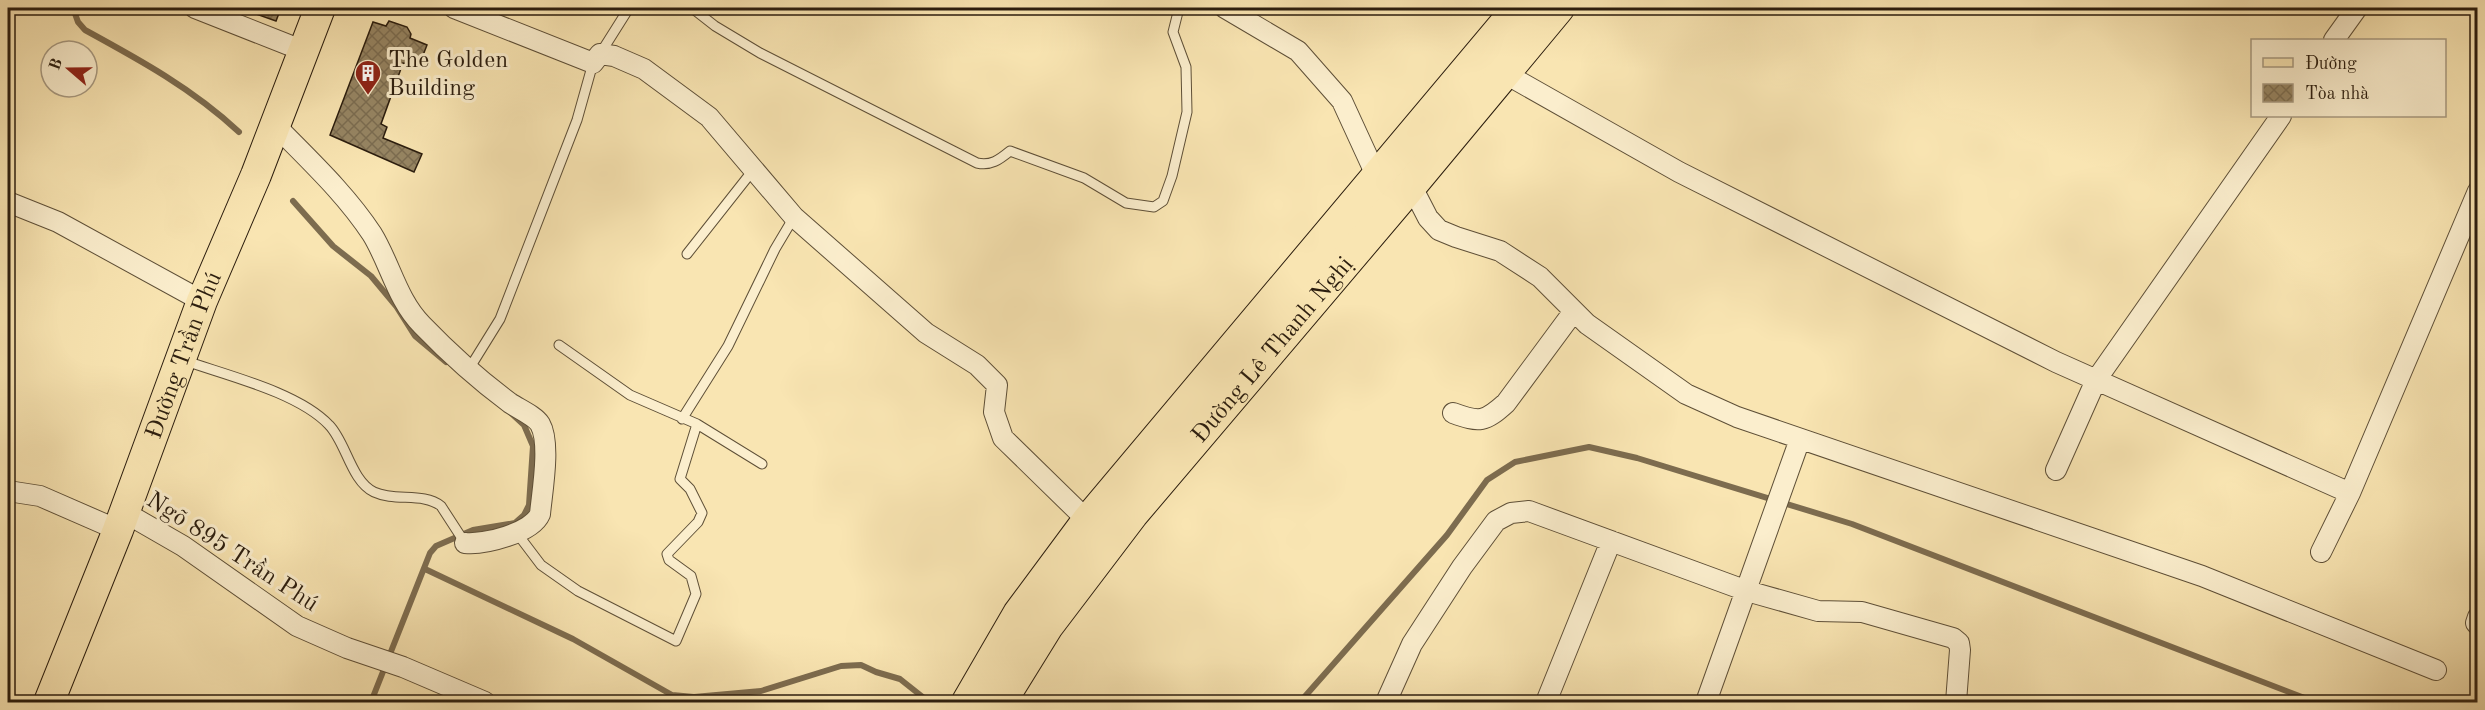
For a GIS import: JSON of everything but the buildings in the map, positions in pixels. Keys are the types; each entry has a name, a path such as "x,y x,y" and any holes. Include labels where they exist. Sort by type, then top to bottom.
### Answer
{"highway":[{"name":"Đường Lê Thanh Nghị","path":"969,701 1019,614 1088,521 1519,8"},
{"name":"Đường Lê Thanh Nghị","path":"1000,702 1047,626 1118,533 1558,8"},
{"path":"1212,373 1235,394"}],"main road":[{"name":"Đường Trần Phú","path":"49,702 121,521 202,301 275,125 320,8"}],"street":[{"path":"196,8 304,51"},
{"path":"454,8 596,59 614,56 644,69 709,117 794,217 926,333 977,365 997,385 994,412 1003,438 1088,521"},
{"path":"1226,8 1298,51 1342,101 1376,176"},
{"path":"2335,39 2357,8"},
{"path":"1504,73 1679,172 2096,380 2350,493"},
{"path":"2056,470 2096,380 2280,117"},
{"path":"275,125 332,183 372,235 402,297 420,323 509,403 539,423 544,436 540,514 531,526 516,532 472,543 461,538"},
{"path":"1411,185 1428,218 1439,230 1500,251 1540,278 1587,324 1686,394 1737,417 2202,576 2436,670"},
{"path":"2321,552 2350,493 2478,191"},
{"path":"8,202 58,222 202,301"},
{"path":"1454,413 1473,420 1482,420 1492,415 1506,403 1574,311"},
{"path":"1706,702 1800,439"},
{"name":"Ngõ 895 Trần Phú","path":"8,491 40,496 121,521 183,546 297,626 485,702"},
{"path":"1386,702 1412,644 1462,567 1496,521 1511,513 1529,511 1747,591 1818,611 1862,612 1953,638 1959,643 1960,650 1956,702"},
{"path":"1546,702 1611,541"}],"lane":[{"path":"469,369 500,319 577,120 596,59 629,8"},
{"path":"692,8 760,53 977,163 986,165 993,163 1010,151 1084,178 1126,203 1154,207 1163,201 1172,176 1187,112 1186,67 1173,32 1179,8"},
{"path":"687,254 754,169"},
{"path":"682,418 728,346 775,249 794,217"},
{"path":"559,345 630,394 697,424 762,464"},
{"path":"181,360 274,392 306,408 329,425 343,445 351,468 372,492 397,498 435,501 441,506 461,538"},
{"path":"516,532 541,565 578,591 676,641 696,594 691,576 669,560 667,554 698,522 702,513 690,489 680,480 697,424"}],"waterway":[{"path":"73,8 78,22 85,30 185,89 239,132"},
{"path":"293,201 333,246 371,276 396,306 415,336 446,362"},
{"path":"371,702 430,553 436,546 473,530 515,523 524,515 529,505 533,446 524,425 511,413"},
{"path":"1300,702 1447,535 1487,480 1515,462 1589,447 1637,458 1852,524 2315,702"},
{"path":"425,569 573,639 672,695 694,697 761,691 841,666 861,665 900,679 929,702"}],"place":[{"name":"The Golden Building","path":"368,96"}]}
